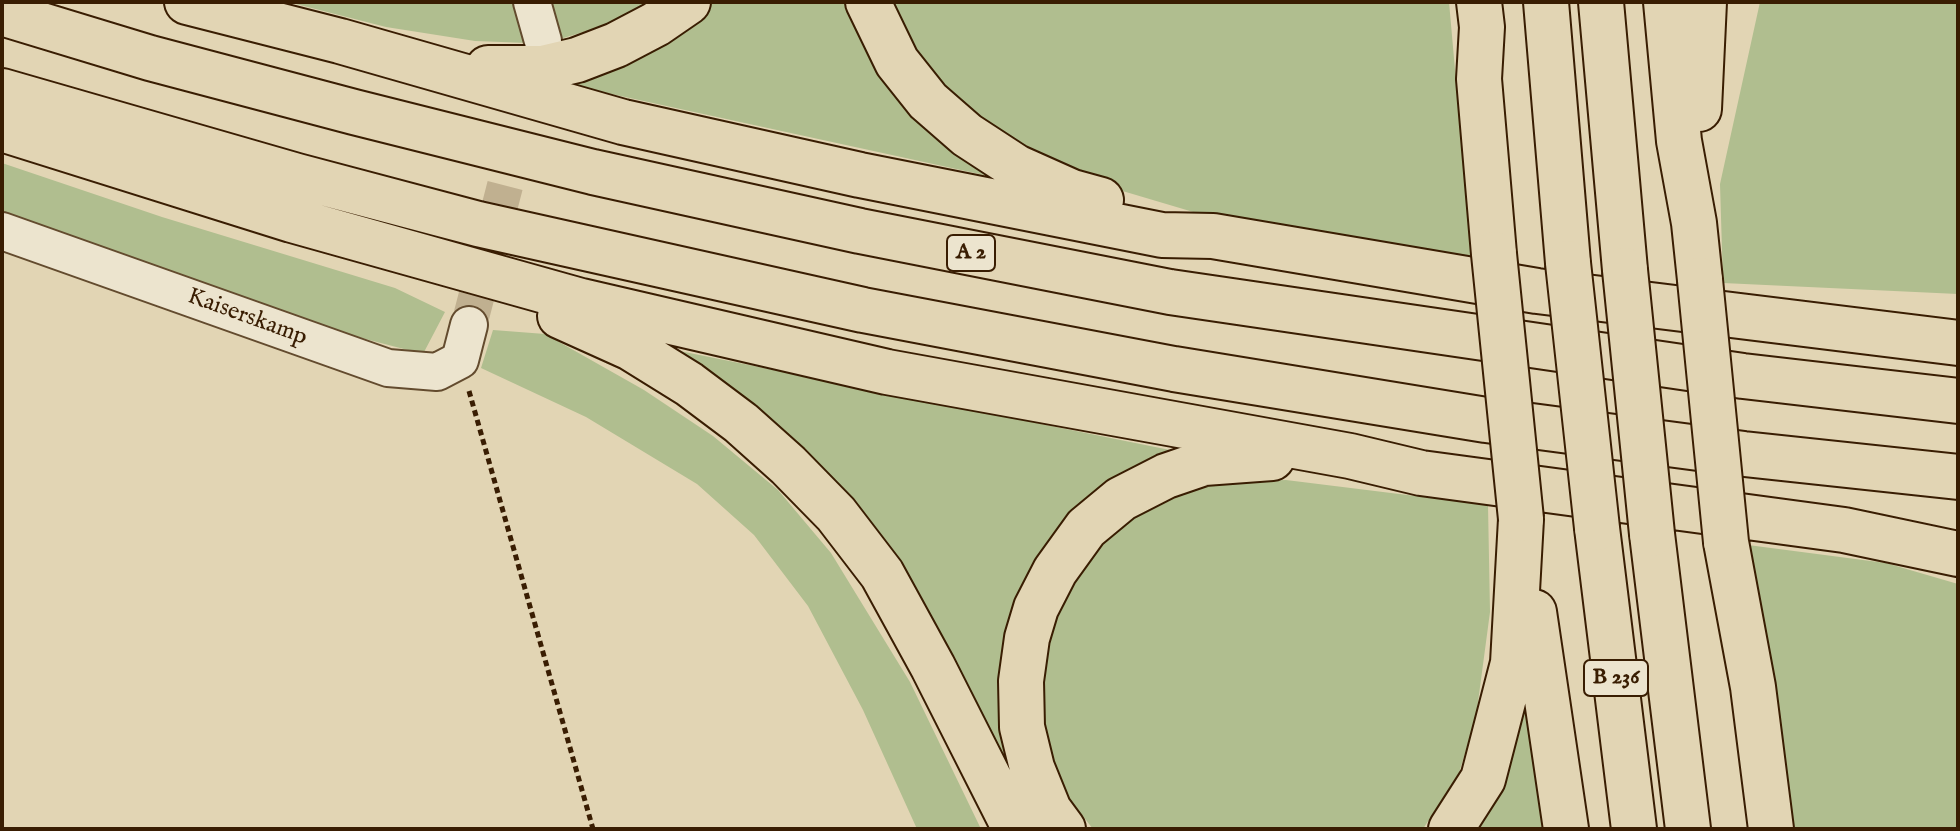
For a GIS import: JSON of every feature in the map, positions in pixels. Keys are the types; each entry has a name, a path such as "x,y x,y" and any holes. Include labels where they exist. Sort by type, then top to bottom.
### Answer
{"highway":[{"path":"187,2 340,41 623,122 845,172 1162,235 1213,236 1537,291 1958,343"},
{"path":"340,41 461,65 503,70 543,68 577,60 616,45 656,24 688,2"},
{"path":"868,2 897,62 928,101 967,135 1016,167 1072,192 1164,217 1213,236"},
{"path":"1463,2 1479,79"},
{"path":"1479,2 1482,27 1479,79 1521,519 1566,829"},
{"name":"B 236","path":"1546,2 1568,263 1634,829"},
{"name":"B 236","path":"1601,2 1652,534 1688,829"},
{"path":"1666,2 1679,141 1694,223 1700,280 1726,542 1731,638 1752,829"},
{"path":"1694,223 1704,2"},
{"name":"A 2","path":"2,13 150,58 354,112 593,172 860,231 1185,294 1728,374 1958,401"},
{"path":"2,91 297,176 478,224 863,310 1174,369 1486,420 1744,454 1958,477"},
{"path":"2,129 292,220 581,301 887,372 1350,456 1421,473"},
{"path":"446,262 631,348 689,384 741,423 788,465 836,514 882,574 1015,829"},
{"path":"1868,332 1958,329"},
{"path":"1063,829 1049,810 1032,768 1022,727 1021,681 1027,638 1036,608 1055,571 1086,528 1121,499 1166,476 1204,463 1264,457 1346,470 1421,473 1844,530 1958,554"},
{"path":"1451,829 1483,779 1513,663 1521,519"},
{"path":"1844,530 1958,535"},
{"path":"1726,542 1753,687 1771,829"}],"street":[{"path":"532,2 543,41"},
{"name":"Kaiserskamp","path":"2,231 388,368 437,372 460,360"},
{"path":"460,360 469,325"}],"path":[{"path":"460,360 593,829"}],"green space":[{"path":"288,2 514,2 528,43 475,41 386,27"},
{"path":"551,2 650,2 617,22 560,39"},
{"path":"713,2 848,2 993,177 570,85 571,79 708,8"},
{"path":"892,2 1449,2 1472,261 1200,214 1099,184 1028,151 962,103 920,59"},
{"path":"1760,2 1958,2 1958,294 1723,283 1720,184"},
{"path":"2,163 162,217 395,288 445,312 423,354 354,336 2,213"},
{"path":"493,330 545,334 644,390 713,436 778,490 831,553 910,682 981,829 917,829 863,710 808,606 754,535 697,484 586,417 481,368"},
{"path":"655,346 1170,450 1103,488 1058,531 1020,789 909,591"},
{"path":"1286,480 1488,505 1490,612 1476,717 1459,773 1423,829 1093,829 1067,796 1046,738 1042,679 1054,624 1074,580 1108,537 1146,508 1210,482"},
{"path":"1748,545 1886,563 1958,584 1958,829 1783,829"},
{"path":"1519,709 1527,709 1542,829 1474,829"}],"tunnel":[{"path":"469,325 535,70"}]}
